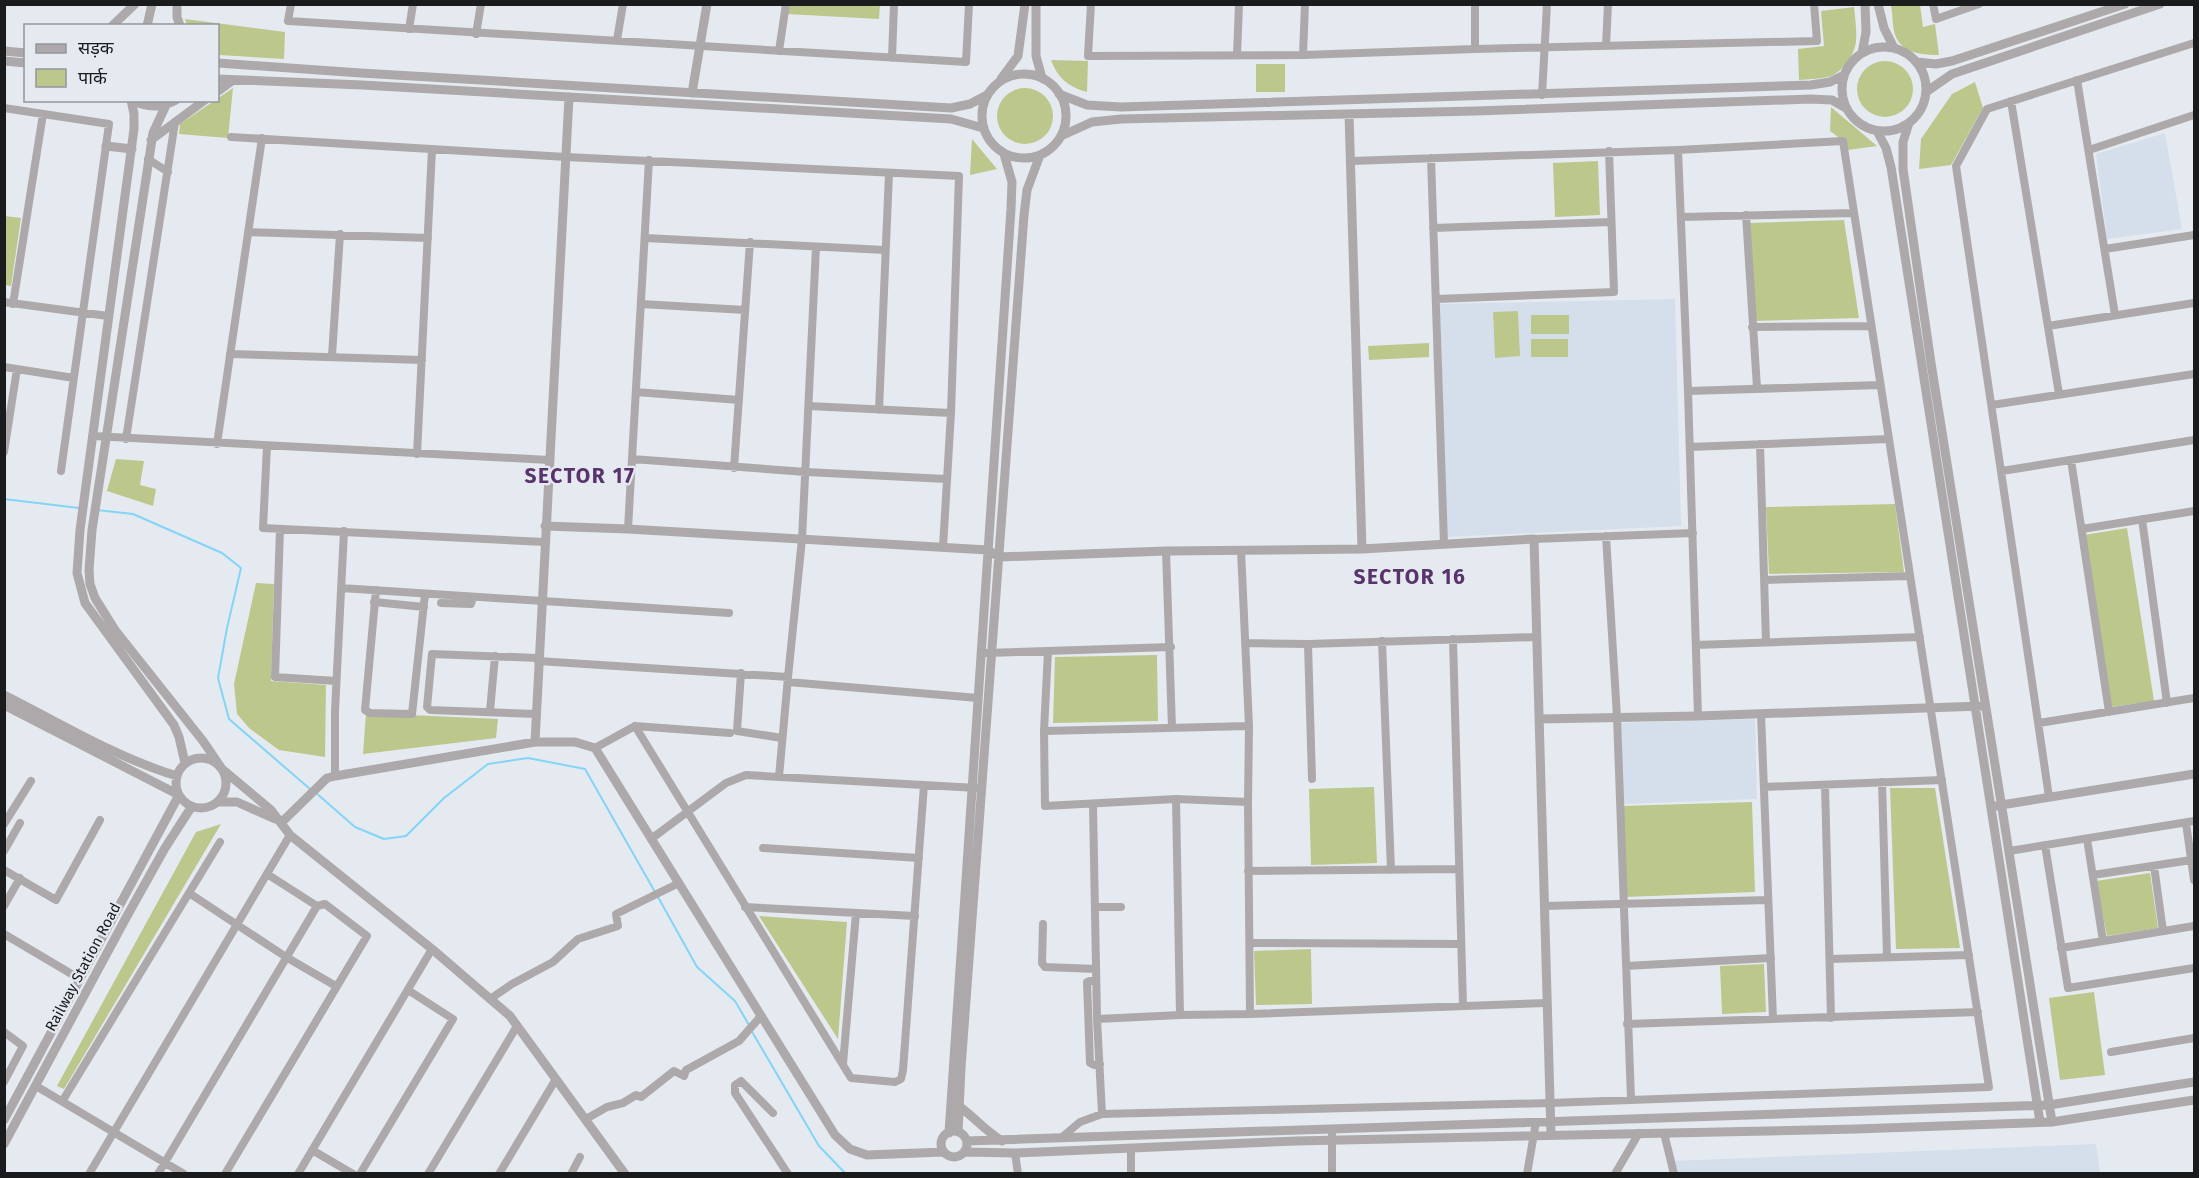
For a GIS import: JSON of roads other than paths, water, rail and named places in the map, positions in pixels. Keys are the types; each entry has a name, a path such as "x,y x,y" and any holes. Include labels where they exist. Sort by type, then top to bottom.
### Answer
{"street":[{"path":"114,24 135,4"},
{"path":"147,24 152,4"},
{"path":"177,4 179,24"},
{"path":"291,4 288,21 966,62 969,4"},
{"path":"409,29 413,4"},
{"path":"476,34 481,4"},
{"path":"617,40 623,4"},
{"path":"692,93 707,4"},
{"path":"779,51 786,4"},
{"path":"892,58 894,4"},
{"path":"219,63 951,108 969,104 987,95 1018,56 1025,4"},
{"path":"1036,4 1036,56 1042,78"},
{"path":"1091,4 1088,56 1303,55 1817,41 1815,4"},
{"path":"1237,55 1239,4"},
{"path":"1303,55 1305,4"},
{"path":"1475,4 1475,49"},
{"path":"1542,95 1547,4"},
{"path":"1606,46 1608,4"},
{"path":"1862,53 1866,32 1865,4"},
{"path":"1878,4 1884,28 1894,48"},
{"path":"1933,4 1936,19 1979,4"},
{"path":"1917,62 1936,64 1952,62 2126,4"},
{"path":"1926,92 1952,74 2160,4"},
{"path":"2049,797 1956,166 1987,108 2194,43"},
{"path":"1061,136 1092,122 1121,119 1810,99 1832,100 1846,108 1860,124 1877,131 1892,131 1909,123 1921,110 1926,92 1925,78 1917,62 1903,51 1894,48 1878,47 1862,53 1850,64 1844,75 1842,90 1846,108"},
{"path":"4,51 24,52"},
{"path":"4,61 24,63"},
{"path":"1000,81 1018,74 1030,74 1042,78 1059,94 1086,105 1121,108 1811,85 1830,82 1844,75"},
{"path":"219,79 951,118 983,128"},
{"path":"219,90 233,80"},
{"path":"2077,80 2115,315"},
{"path":"987,95 982,110 983,128 990,142 1004,154 1022,159 1040,156 1061,136 1066,119 1064,105 1059,94"},
{"path":"535,742 569,97"},
{"path":"2011,101 2059,394"},
{"path":"132,102 132,149 80,530 77,573 85,603 174,725 185,764"},
{"path":"137,102 147,106 166,105 172,102"},
{"path":"152,140 202,102"},
{"path":"4,705 179,795 192,806 206,808 218,802 222,797 226,783 222,769 100,607 89,577 92,530 105,436 148,159 157,120 166,105"},
{"path":"4,108 109,124 61,471"},
{"path":"43,114 9,303 108,316"},
{"path":"1349,114 1362,549"},
{"path":"2088,150 2194,115"},
{"path":"126,439 176,122"},
{"path":"1909,123 1903,142 1903,168 1933,374 2052,1122"},
{"path":"1877,131 1886,148 1891,167 2040,1122"},
{"path":"231,136 566,157 959,176 951,413 943,547"},
{"path":"217,444 261,138"},
{"path":"1060,1138 1080,1122 1102,1114 1550,1103 1989,1088 1843,141 1678,150 1351,161"},
{"path":"106,146 132,149"},
{"path":"417,454 432,149"},
{"path":"1678,150 1698,716"},
{"path":"1436,299 1614,292 1609,152"},
{"path":"944,1152 942,1141 953,1132 960,1107 976,788 978,698 1011,209 1012,182 1004,154"},
{"path":"953,1132 976,788 992,652 1024,215 1027,190 1040,156"},
{"path":"1431,158 1444,544"},
{"path":"148,159 168,172"},
{"path":"628,529 650,160"},
{"path":"879,410 890,173"},
{"path":"1681,217 1854,213"},
{"path":"1746,215 1757,388"},
{"path":"1433,228 1611,222"},
{"path":"248,232 428,238"},
{"path":"332,356 340,234"},
{"path":"2104,249 2194,235"},
{"path":"645,238 885,250"},
{"path":"734,468 750,242"},
{"path":"779,777 802,539 816,247"},
{"path":"2048,326 2194,303"},
{"path":"641,304 745,310"},
{"path":"1752,327 1871,326"},
{"path":"230,354 422,360"},
{"path":"4,367 74,378"},
{"path":"4,453 6,427 17,369"},
{"path":"1992,405 2194,374"},
{"path":"1688,391 1880,386"},
{"path":"636,392 739,400"},
{"path":"809,406 951,413"},
{"path":"93,436 549,460"},
{"path":"1690,447 1889,439"},
{"path":"2002,471 2194,440"},
{"path":"1760,444 1766,642"},
{"path":"267,446 263,528 544,542"},
{"path":"632,459 734,468 946,479"},
{"path":"2071,460 2109,712"},
{"path":"2082,529 2194,511"},
{"path":"2142,519 2167,703"},
{"path":"545,526 988,550 999,557 1166,551 1362,549 1693,533"},
{"path":"280,529 275,677 336,681"},
{"path":"335,776 336,681 344,531"},
{"path":"1606,536 1617,717 1631,1100"},
{"path":"1534,539 1551,1135"},
{"path":"1241,550 1249,726 1250,1014"},
{"path":"1166,551 1172,728"},
{"path":"1764,580 1910,576"},
{"path":"341,588 541,599 729,613"},
{"path":"376,590 365,710 370,713 412,714 425,594"},
{"path":"441,603 471,604 473,597"},
{"path":"375,602 424,607"},
{"path":"1245,643 1308,644 1537,637"},
{"path":"1696,645 1920,637"},
{"path":"1453,639 1463,1006"},
{"path":"1382,641 1390,870"},
{"path":"1308,644 1312,779"},
{"path":"981,653 1171,647"},
{"path":"1048,651 1044,731 1045,806 1176,799 1248,802"},
{"path":"536,714 428,710 430,656 433,654 538,659 741,673 978,698"},
{"path":"490,711 495,657"},
{"path":"741,673 737,731 782,738"},
{"path":"4,695 157,770 177,776"},
{"path":"2039,723 2194,698"},
{"path":"1539,718 1698,716 1985,706"},
{"path":"1761,714 1773,1019"},
{"path":"635,726 851,1078 895,1082 901,1078 924,785"},
{"path":"595,748 635,726 730,733"},
{"path":"1044,731 1249,726"},
{"path":"282,822 321,783 335,776 535,742 575,742 595,748 835,1135 850,1149 867,1155 944,1152 956,1157 965,1152 1015,1153 1331,1141 2052,1122 2194,1100"},
{"path":"179,795 177,776 185,764 198,758 205,758 218,764 271,810 290,835 432,949 510,1016 625,1173"},
{"path":"1990,807 2194,774"},
{"path":"651,839 726,783 746,775 976,788"},
{"path":"1764,787 1942,780"},
{"path":"4,824 31,781"},
{"path":"1882,782 1887,957"},
{"path":"1825,785 1832,1018"},
{"name":"Railway Station Road","path":"4,1120 155,844 179,795"},
{"path":"1176,799 1180,1015"},
{"path":"218,802 237,802 282,822"},
{"path":"1093,805 1097,1019 1102,1114"},
{"name":"Railway Station Road","path":"4,1144 132,906 192,806"},
{"path":"4,870 56,900 100,820"},
{"path":"2009,851 2194,821"},
{"path":"2186,822 2194,880"},
{"path":"4,852 20,823"},
{"path":"4,828 14,834"},
{"path":"89,1173 290,835"},
{"path":"2087,839 2103,941"},
{"path":"63,1100 220,842"},
{"path":"2045,845 2068,988 2194,968"},
{"path":"763,848 919,858"},
{"path":"2093,875 2192,860"},
{"path":"2154,866 2163,931"},
{"path":"1248,871 1459,870"},
{"path":"267,874 317,906"},
{"path":"4,906 20,878"},
{"path":"490,999 553,962 578,939 618,926 616,914 679,884"},
{"path":"189,893 286,957 334,985 338,984"},
{"path":"1544,906 1768,900"},
{"path":"158,1173 317,906 325,904 367,936 225,1173"},
{"path":"745,907 915,916"},
{"path":"1095,907 1121,907"},
{"path":"843,1065 856,913"},
{"path":"1043,924 1042,963 1045,967 1096,969"},
{"path":"2061,948 2194,926"},
{"path":"4,934 80,979"},
{"path":"1250,943 1460,944"},
{"path":"298,1173 432,949"},
{"path":"1830,959 1969,955"},
{"path":"1626,966 1771,958"},
{"path":"1096,979 1087,982 1090,1063 1100,1064"},
{"path":"360,1173 453,1019 408,990"},
{"path":"1097,1019 1547,1003"},
{"path":"1627,1024 1978,1012"},
{"path":"586,1119 636,1095 641,1097 674,1071 684,1076 686,1070 739,1041 762,1016"},
{"path":"428,1173 517,1026"},
{"path":"4,1032 23,1046 4,1082"},
{"path":"2111,1052 2194,1041"},
{"path":"499,1173 556,1079"},
{"path":"773,1113 741,1081 735,1085 735,1093 788,1173"},
{"path":"967,1141 2037,1106 2194,1082"},
{"path":"36,1086 184,1173"},
{"path":"960,1107 982,1129 1002,1141"},
{"path":"1527,1173 1536,1122"},
{"path":"1332,1129 1332,1173"},
{"path":"953,1132 963,1135 967,1141 965,1152"},
{"path":"1615,1173 1639,1133"},
{"path":"1664,1133 1674,1173"},
{"path":"1131,1148 1131,1173"},
{"path":"312,1150 353,1173"},
{"path":"1015,1153 1018,1173"},
{"path":"571,1173 580,1157"}],"waterway":[{"path":"4,499 79,508"},
{"path":"97,510 133,514 222,553 241,568 218,678 229,719 310,789"},
{"path":"315,792 355,827 384,839 406,836 444,798 488,764 528,758 585,769 655,892"},
{"path":"658,897 697,967 735,1001 749,1025"},
{"path":"751,1030 819,1146 846,1174"}],"district":[{"name":"SECTOR 17","path":"580,476"},
{"name":"SECTOR 16","path":"1410,577"}]}
